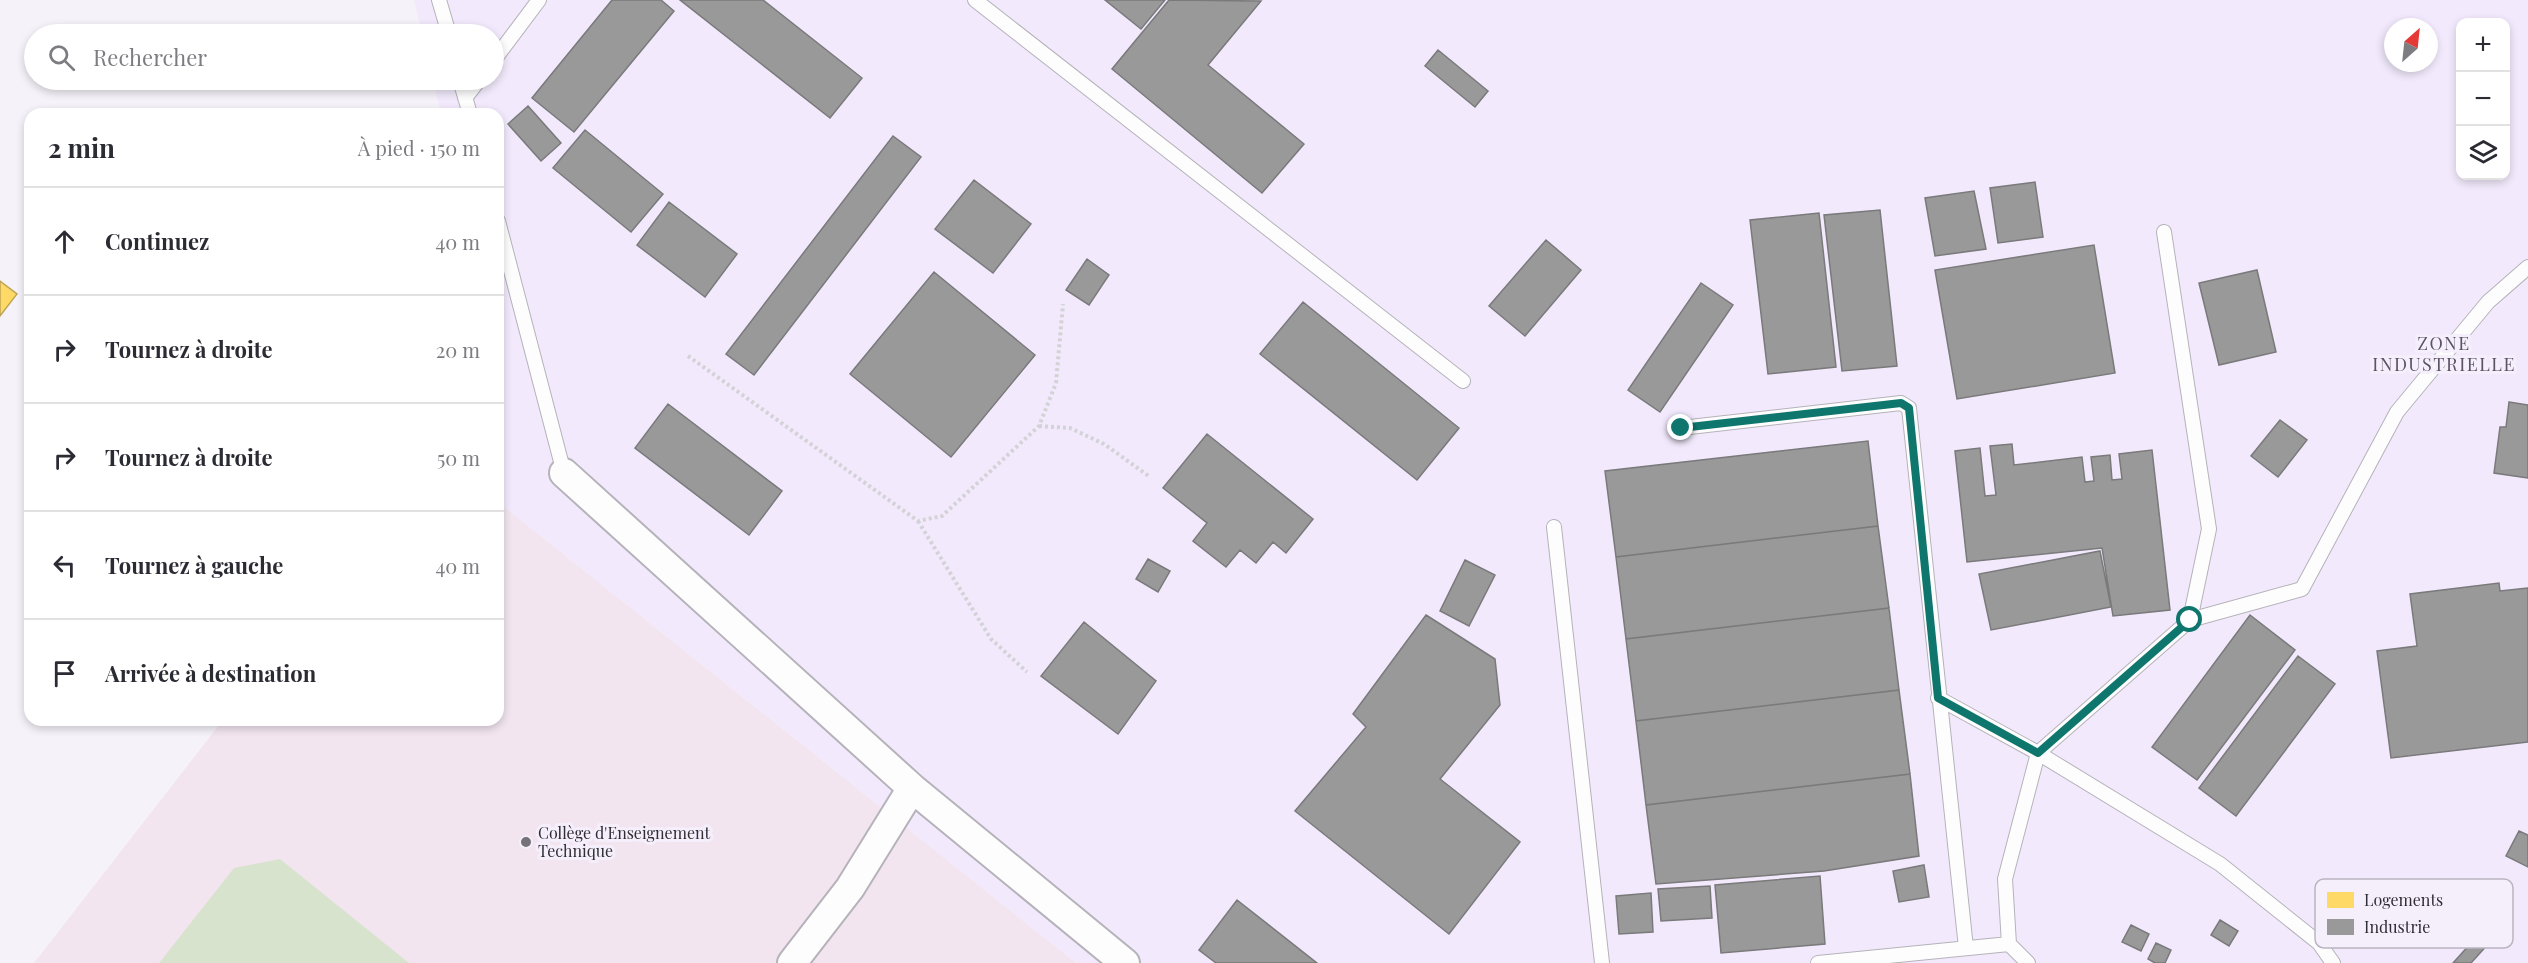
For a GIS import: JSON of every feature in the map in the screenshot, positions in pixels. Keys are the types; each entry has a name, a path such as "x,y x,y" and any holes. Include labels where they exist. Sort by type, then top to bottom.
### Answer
{"street":[{"path":"564,473 912,788 1125,963"},
{"path":"792,963 850,888 912,788"}],"lane":[{"path":"439,0 445,24"},
{"path":"504,47 539,0"},
{"path":"975,0 1463,381"},
{"path":"463,90 468,108"},
{"path":"465,98 471,90"},
{"path":"2164,232 2209,530 2190,620"},
{"path":"504,244 564,473"},
{"path":"2028,963 2009,944 2005,879 2038,753 2190,620 2301,589 2397,412 2488,302 2528,267"},
{"path":"1681,428 1901,403 1909,408 1966,948"},
{"path":"1554,527 1602,963"},
{"path":"1938,698 2038,753 2220,864 2315,940"},
{"path":"1818,963 2009,944"},
{"path":"2322,948 2333,963"}],"path":[{"path":"918,521 942,516 1039,426 1056,383 1063,303"},
{"path":"688,356 918,521 991,639 1027,672"},
{"path":"1039,426 1070,428 1104,444 1150,477"}],"shaded area":[{"path":"414,0 2528,0 2528,963 1076,963 504,507 504,108 440,108 435,90 504,90 504,24 420,24"},
{"name":"Collège d'Enseignement Technique","path":"504,507 1076,963 34,963 218,726 504,726"}],"green space":[{"path":"280,859 409,963 159,963 234,868"}],"building: Logements":[{"path":"0,281 17,294 0,316"}],"building: Industrie":[{"path":"612,0 661,0 674,11 574,132 532,98"},
{"path":"680,0 763,0 862,78 830,118"},
{"path":"1105,0 1165,0 1141,29"},
{"path":"1169,0 1261,1 1208,65 1304,144 1262,193 1112,69"},
{"path":"1438,50 1488,91 1475,107 1425,66"},
{"path":"528,106 561,143 541,161 508,124"},
{"path":"585,130 663,194 631,232 553,168"},
{"path":"893,136 921,157 754,375 726,354"},
{"path":"974,180 1031,224 993,273 935,229"},
{"path":"2035,182 2043,237 1998,243 1990,188"},
{"path":"1974,191 1986,249 1935,256 1925,198"},
{"path":"669,202 737,254 705,297 637,245"},
{"path":"1880,210 1897,366 1842,371 1824,215"},
{"path":"1819,213 1836,367 1768,374 1750,220"},
{"path":"1546,240 1581,270 1525,336 1489,306"},
{"path":"2094,245 2115,373 1957,399 1935,270"},
{"path":"1087,259 1109,275 1089,305 1066,290"},
{"path":"2257,270 2276,352 2219,365 2199,283"},
{"path":"934,272 1035,355 951,457 850,374"},
{"path":"1701,283 1733,305 1660,412 1628,390"},
{"path":"1303,302 1459,428 1417,480 1260,354"},
{"path":"2509,402 2528,405 2528,478 2494,473 2500,427 2506,427"},
{"path":"668,404 782,491 749,535 635,448"},
{"path":"2280,420 2307,440 2278,477 2251,456"},
{"path":"1207,434 1313,519 1286,553 1273,542 1256,563 1240,550 1226,567 1193,541 1207,523 1163,488"},
{"path":"1868,441 1878,526 1616,557 1605,471"},
{"path":"2012,444 2014,465 2082,457 2085,482 2094,481 2091,457 2110,455 2112,480 2122,479 2119,454 2152,450 2170,610 2113,616 2102,548 1967,562 1955,451 1980,448 1985,496 1996,495 1990,446"},
{"path":"1878,526 1889,608 1626,639 1616,557"},
{"path":"2100,551 2111,607 1991,630 1979,574"},
{"path":"1148,559 1170,571 1158,592 1136,579"},
{"path":"1465,560 1495,575 1469,626 1440,611"},
{"path":"2499,583 2500,591 2528,588 2528,742 2391,758 2377,651 2417,646 2410,594"},
{"path":"1889,608 1899,690 1636,721 1626,639"},
{"path":"1426,615 1495,659 1500,705 1440,779 1520,842 1449,934 1295,811 1366,727 1353,714"},
{"path":"2250,615 2295,650 2197,780 2152,747"},
{"path":"1084,622 1156,681 1118,734 1041,676"},
{"path":"2298,656 2335,684 2236,816 2199,788"},
{"path":"1899,690 1910,774 1646,805 1636,721"},
{"path":"1910,774 1919,856 1824,871 1656,884 1646,805"},
{"path":"2519,831 2528,835 2528,867 2506,856"},
{"path":"1924,865 1929,897 1899,902 1893,871"},
{"path":"1820,876 1825,944 1721,953 1715,885"},
{"path":"1710,886 1712,918 1661,921 1658,889"},
{"path":"1651,893 1653,932 1619,934 1616,896"},
{"path":"1237,900 1317,963 1216,963 1199,950"},
{"path":"2220,920 2238,931 2229,946 2211,935"},
{"path":"2131,925 2149,934 2141,951 2122,942"},
{"path":"2156,943 2171,950 2165,963 2155,963 2148,959"},
{"path":"2466,948 2485,948 2471,963 2453,963"}],"place":[{"name":"Collège d'Enseignement Technique","path":"526,842"}],"district":[{"name":"ZONE INDUSTRIELLE","path":"2444,354"}],"route":[{"path":"1681,428 1901,403 1906,405 1909,408 1938,698 2038,753 2190,620"}]}
